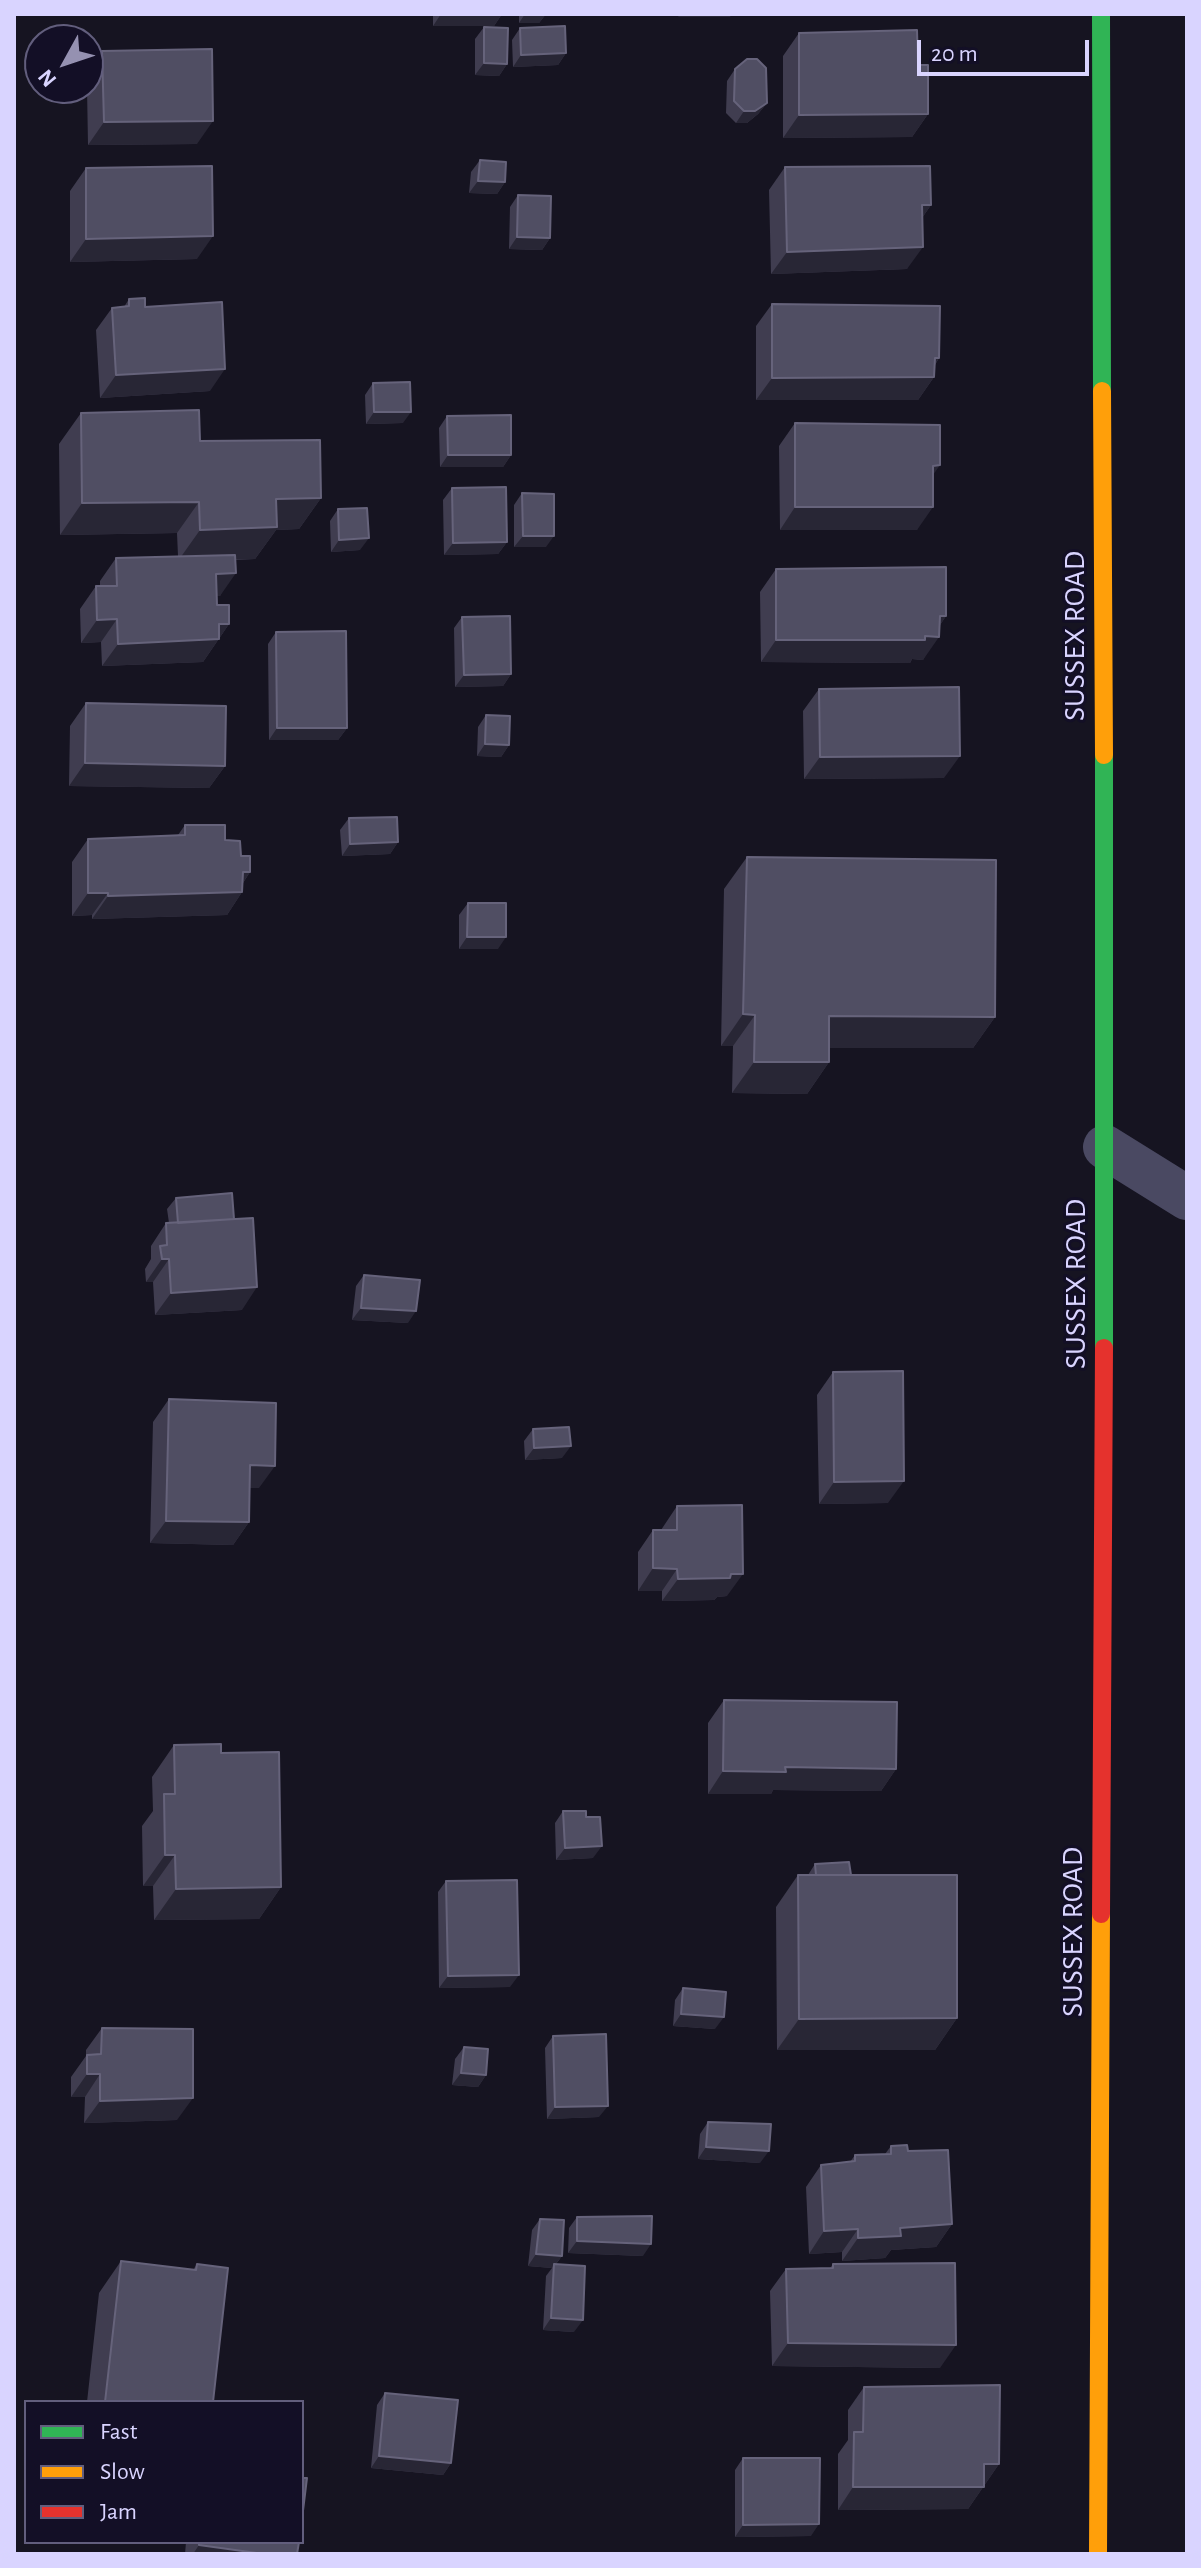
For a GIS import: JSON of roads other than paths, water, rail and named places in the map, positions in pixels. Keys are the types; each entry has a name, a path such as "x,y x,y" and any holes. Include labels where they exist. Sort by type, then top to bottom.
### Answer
{"street":[{"name":"SUSSEX ROAD","path":"1098,2554 1105,1147 1101,14"},
{"path":"1105,1147 1187,1198"}]}
